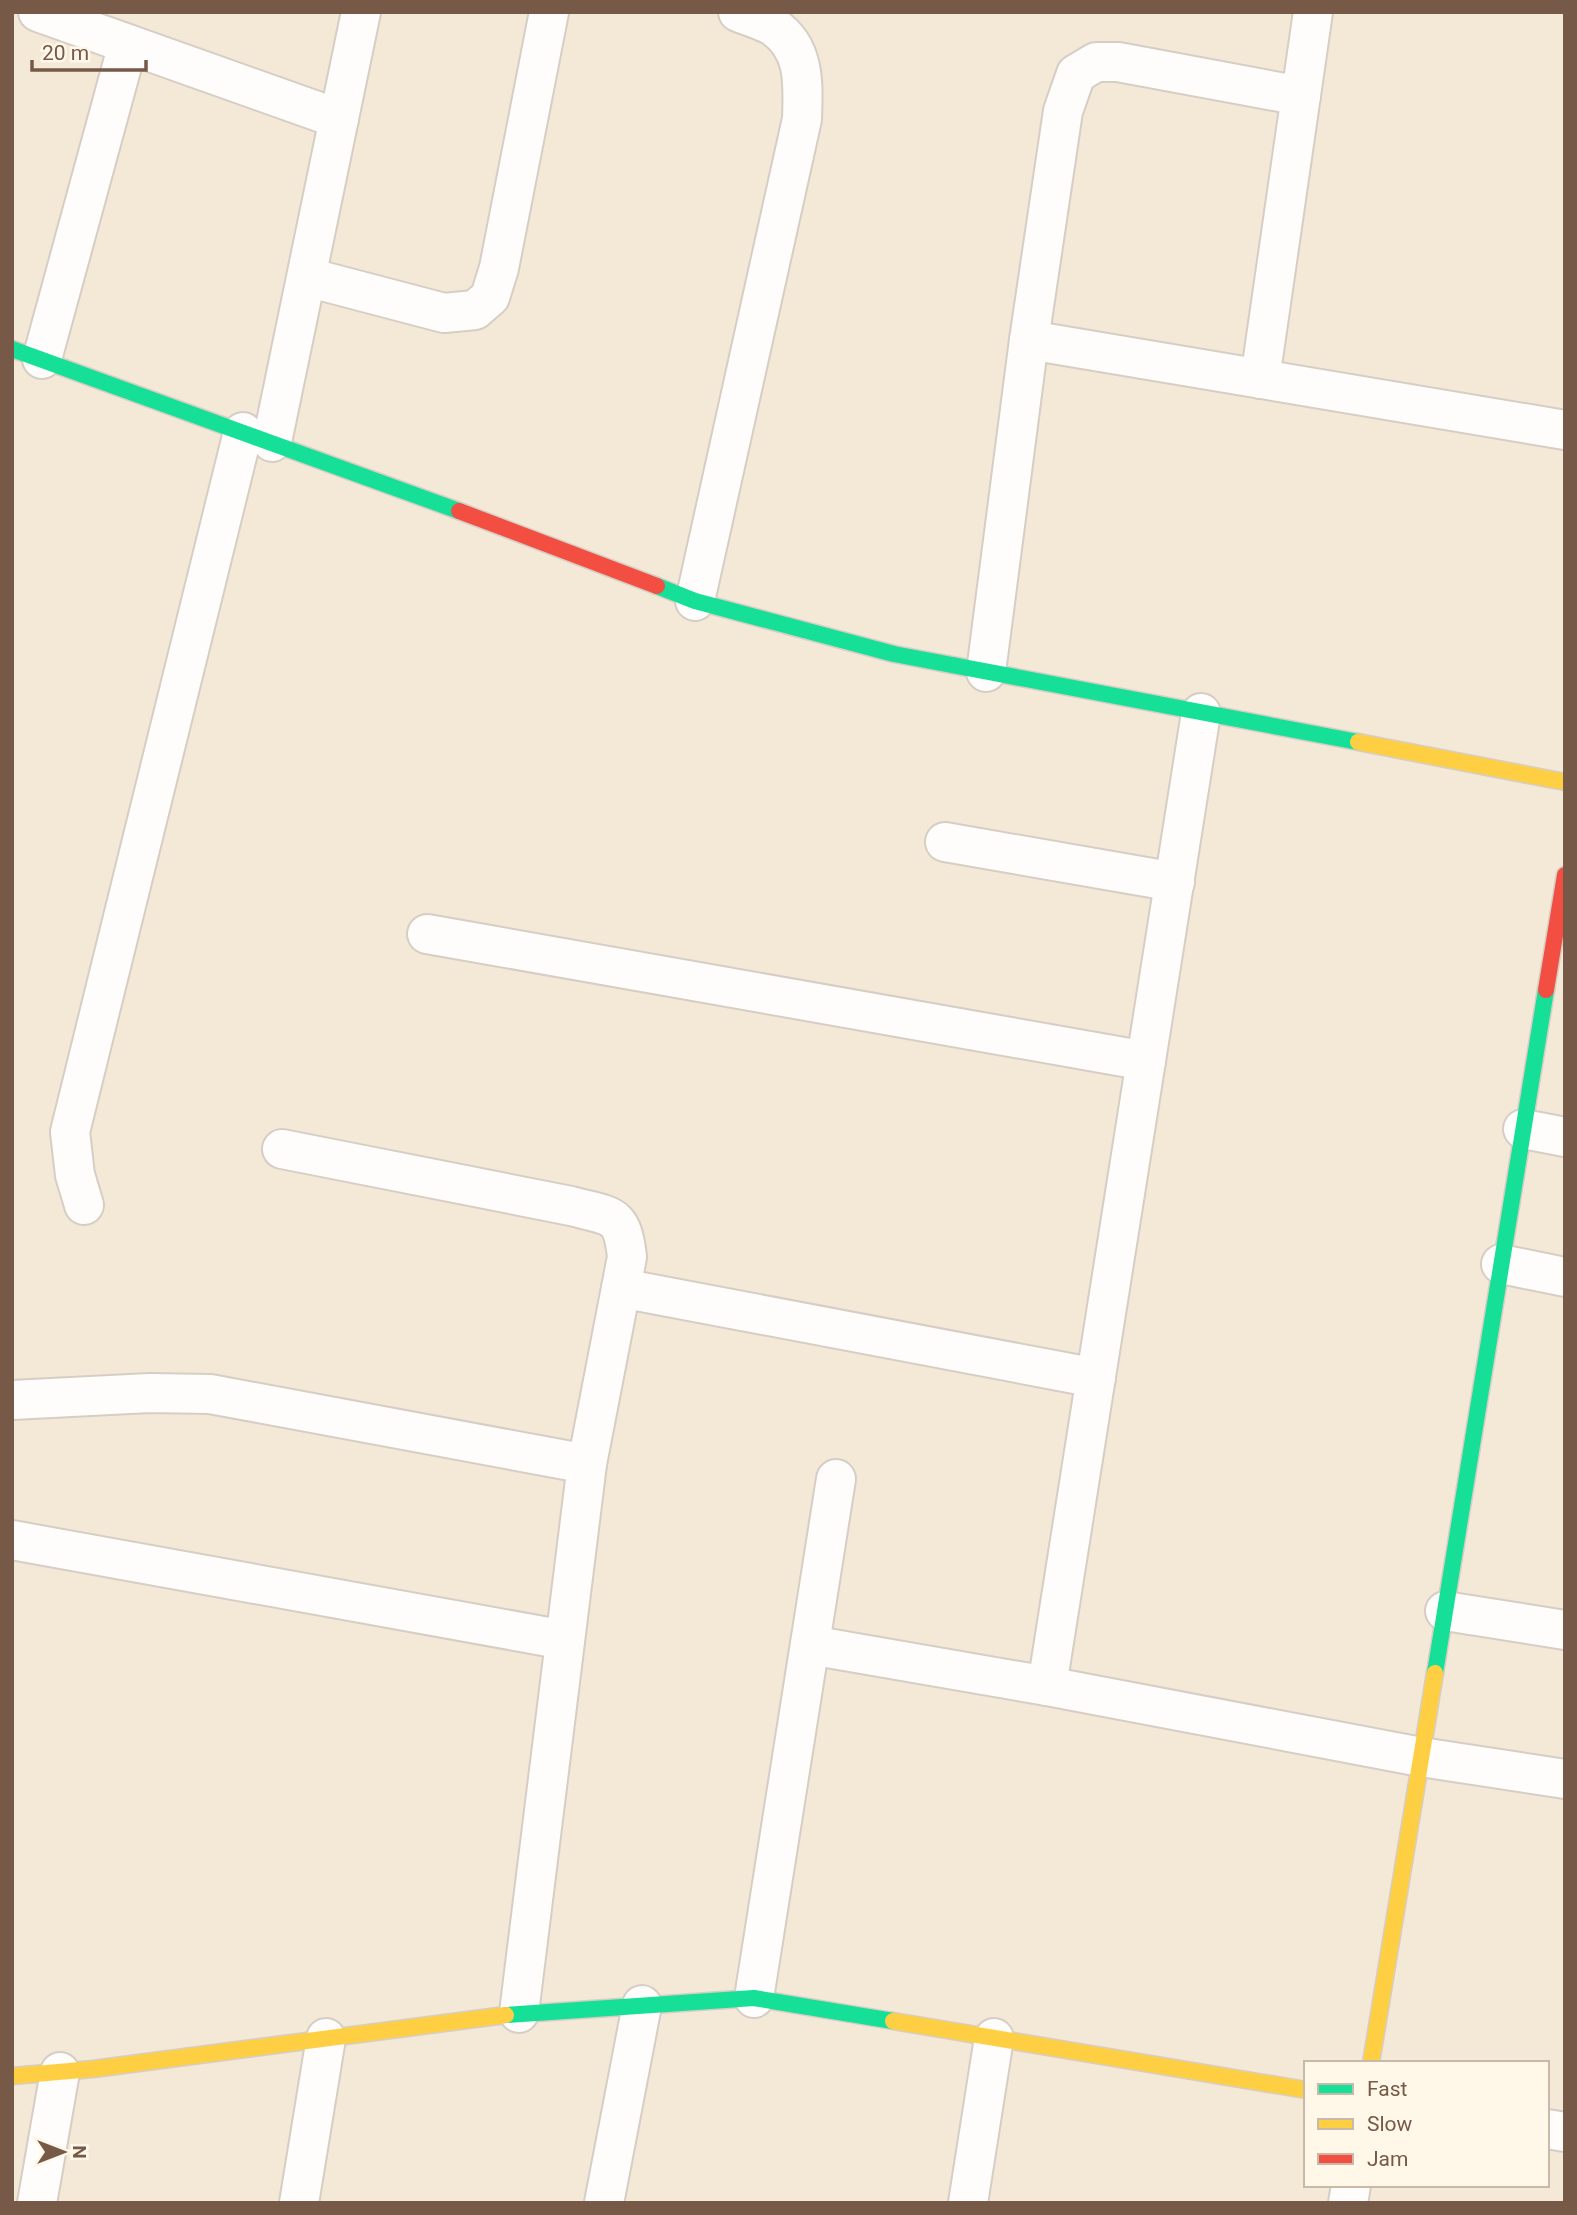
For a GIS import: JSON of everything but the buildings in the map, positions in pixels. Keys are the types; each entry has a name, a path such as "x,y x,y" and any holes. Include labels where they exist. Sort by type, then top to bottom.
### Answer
{"street":[{"path":"38,12 339,119"},
{"path":"84,1205 75,1175 70,1132 258,437 306,277 362,12"},
{"path":"306,277 444,313 475,310 490,297 499,268 549,12"},
{"path":"695,601 802,119 803,75 794,46 774,27 738,12"},
{"path":"1260,379 1313,12"},
{"path":"128,44 27,354 258,437 695,601 894,654 1565,782"},
{"path":"986,672 1029,340 1063,111 1076,74 1096,62 1118,62 1301,96"},
{"path":"1029,340 1565,430"},
{"path":"1047,1686 1201,713"},
{"path":"945,842 1175,882"},
{"path":"1371,2061 1565,875"},
{"path":"427,934 1146,1060"},
{"path":"1523,1129 1565,1137"},
{"path":"282,1149 572,1206 612,1217 624,1231 627,1257 587,1464 519,2012"},
{"path":"1501,1264 1565,1277"},
{"path":"621,1288 1096,1378"},
{"path":"12,1400 150,1392 210,1394 587,1464"},
{"path":"754,1998 836,1479"},
{"path":"12,1540 565,1640"},
{"path":"1445,1611 1565,1630"},
{"path":"810,1645 1047,1686 1421,1757 1565,1779"},
{"path":"12,2076 519,2012 754,1998 1304,2090"},
{"path":"604,2203 642,2005"},
{"path":"299,2203 326,2038"},
{"path":"968,2203 994,2038"},
{"path":"37,2203 60,2072"}],"shaded area":[{"path":"12,12 1565,12 1565,2203 12,2203"}],"traffic: fast":[{"path":"12,349 459,511"},
{"path":"657,586 695,601 894,654 1358,742"},
{"path":"1435,1673 1546,990"},
{"path":"506,2015 754,1998 893,2021"}],"traffic: slow":[{"path":"1358,742 1565,782"},
{"path":"1371,2061 1435,1673"},
{"path":"12,2076 93,2069 506,2015"},
{"path":"893,2021 1304,2090"}],"traffic: jam":[{"path":"459,511 657,586"},
{"path":"1546,990 1565,875"}]}
